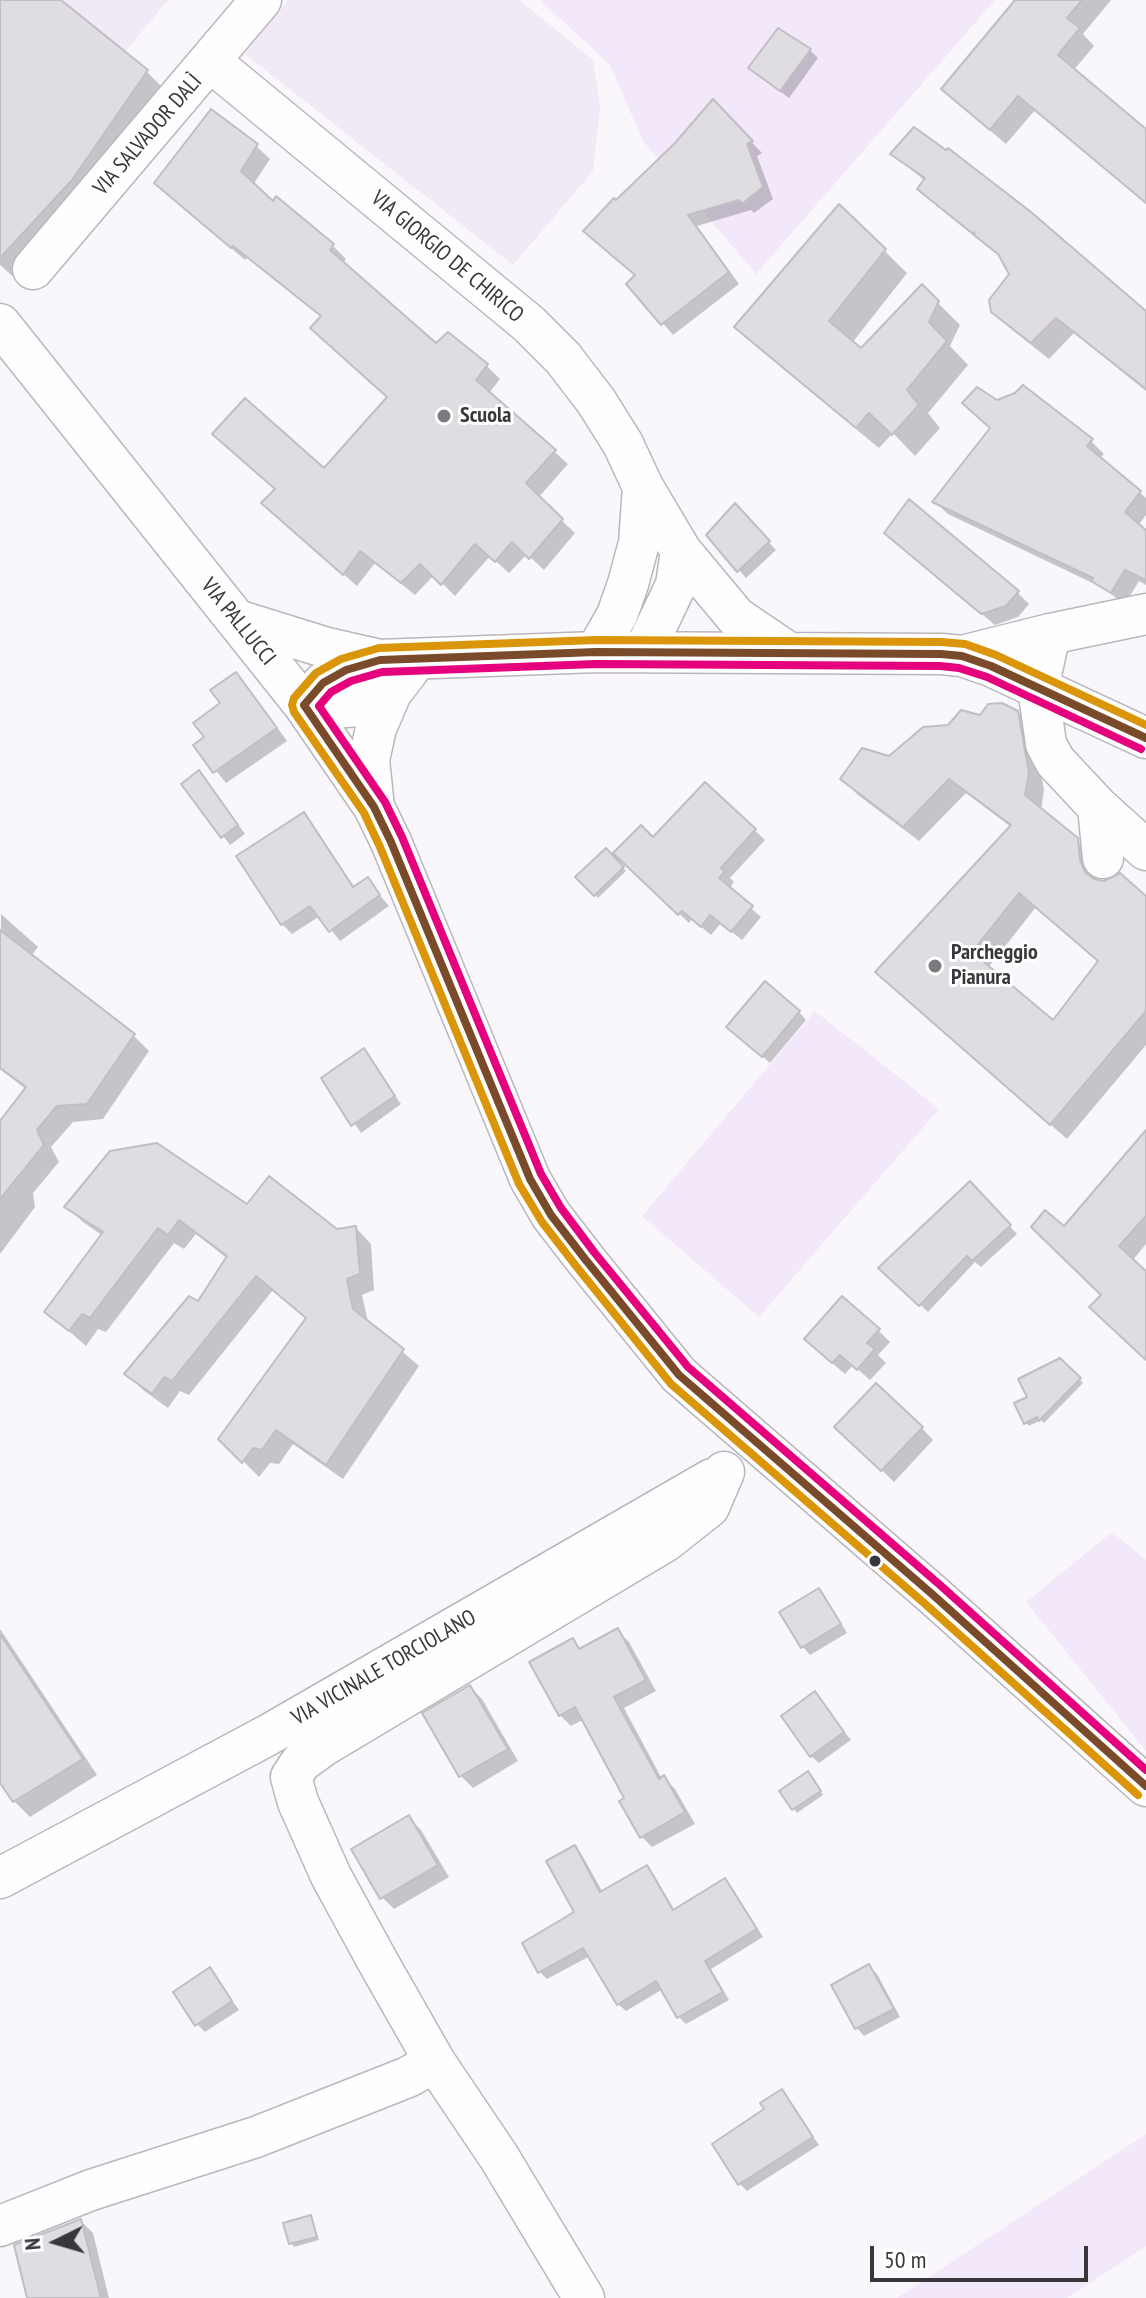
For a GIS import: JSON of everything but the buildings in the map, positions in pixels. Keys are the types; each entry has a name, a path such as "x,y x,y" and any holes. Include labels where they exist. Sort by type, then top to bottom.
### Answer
{"street":[{"name":"VIA SALVADOR DALÌ","path":"33,269 261,0"},
{"name":"VIA GIORGIO DE CHIRICO","path":"211,62 516,314 551,347 596,401 681,551 736,617 789,653"},
{"name":"VIA PALLUCCI","path":"6,345 237,620 304,705 374,807 530,1179 551,1215 679,1375 932,1594 1146,1786"},
{"name":"VIA GIORGIO DE CHIRICO","path":"596,652 617,615 628,584 639,543 643,487"},
{"path":"644,652 676,585 681,551"},
{"path":"237,620 396,671 596,652 962,656 1146,614"},
{"path":"1050,634 1038,688 1046,744 1055,761 1098,807 1146,850"},
{"path":"962,656 1146,738"},
{"path":"304,705 334,708 358,706 396,671"},
{"path":"374,807 369,760 376,728 396,671"},
{"path":"1098,807 1103,858"},
{"name":"VIA VICINALE TORCIOLANO","path":"0,1878 268,1735 764,1449"},
{"path":"291,1777 301,1762 323,1746 666,1541 709,1507 724,1472"},
{"path":"268,1735 291,1777 298,1802 331,1876 435,2062 499,2157 584,2298"},
{"path":"0,2226 91,2190 256,2137 408,2077 435,2062"}],"shaded area":[{"path":"63,0 168,0 124,53"},
{"path":"288,0 519,0 593,60 600,107 593,171 513,265 245,54"},
{"path":"540,0 995,0 756,274 643,141 610,65"},
{"path":"815,1011 939,1109 759,1317 642,1216"},
{"path":"1112,1532 1146,1560 1146,1751 1026,1602"},
{"path":"1146,2134 1146,2246 1116,2266 1067,2298 897,2298"}],"transit line":[{"path":"1138,1795 924,1603 671,1384 576,1266 542,1222 519,1184 364,813 292,705 294,698 316,673 341,659 379,648 596,640 941,642 965,644 996,655 1146,725"},
{"path":"1146,738 991,666 962,656 941,654 596,652 380,660 346,670 323,683 304,705 374,807 530,1179 551,1215 585,1259 679,1375 932,1594 1146,1786"},
{"path":"1141,749 987,677 940,666 596,664 382,672 351,681 331,692 319,706 385,802 541,1174 561,1208 594,1252 688,1367 940,1585 1146,1770"}],"place":[{"name":"Scuola","path":"444,416"},
{"name":"Parcheggio Pianura","path":"935,966"}]}
